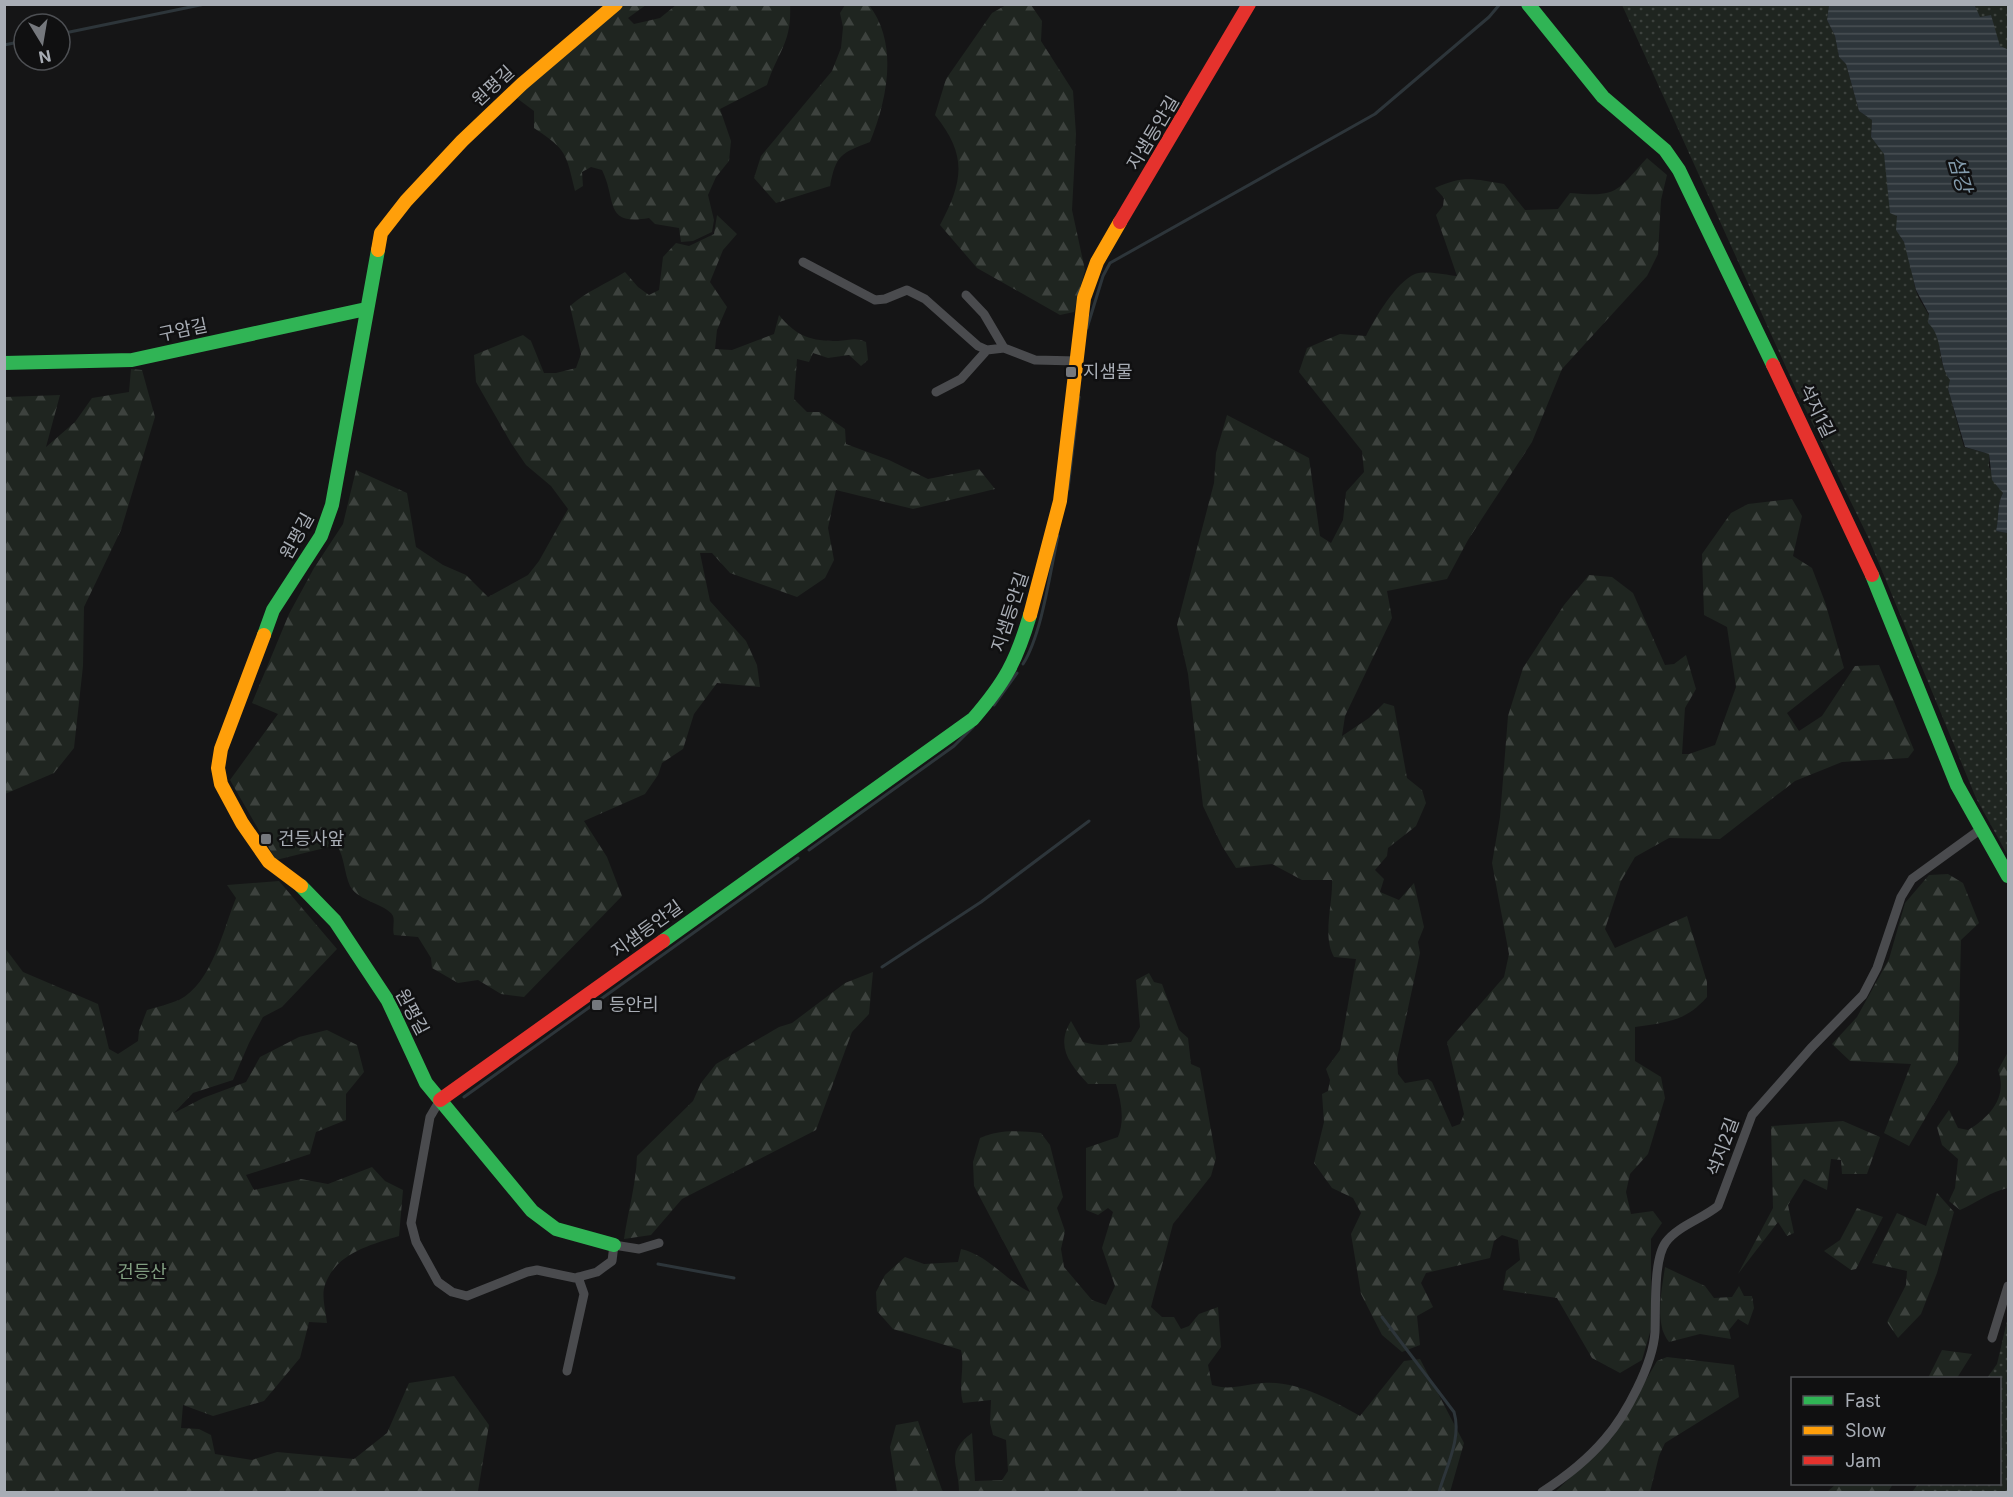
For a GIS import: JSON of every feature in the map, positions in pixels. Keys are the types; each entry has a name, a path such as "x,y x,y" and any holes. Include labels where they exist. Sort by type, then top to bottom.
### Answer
{"street":[{"name":"원평길","path":"440,1100 426,1083 388,1001 335,921 312,895 269,862 242,823 221,784 219,768 221,749 273,610 321,536 332,505 381,233 406,199 489,114 616,4"},
{"name":"지샘등안길","path":"440,1100 964,725 1000,688 1018,655 1060,501 1084,298 1097,262 1250,4"},
{"name":"석지1길","path":"1528,4 1603,97 1665,150 1679,170 1854,531 1957,785 1980,830 2008,876"},
{"path":"803,262 875,300 885,299 907,290 925,299 978,346 987,350 1004,348 1035,360 1077,361"},
{"path":"966,295 984,314 1004,348"},
{"name":"구암길","path":"4,363 132,360 366,309"},
{"path":"936,392 961,379 987,350"},
{"name":"석지2길","path":"1542,1492 1605,1439 1643,1374 1655,1335 1659,1266 1664,1244 1676,1233 1708,1215 1718,1206 1752,1115 1811,1048 1863,995 1877,968 1901,897 1912,879 1980,830"},
{"path":"614,1245 612,1261 597,1272 578,1277 537,1270 467,1296 452,1292 438,1282 416,1242 411,1223 430,1117 440,1100 532,1211 556,1228 639,1250 659,1243"},
{"path":"567,1371 584,1294 578,1277"},
{"path":"1992,1338 2008,1286"}],"green space":[{"path":"624,5 646,5 628,18 634,24 660,18 676,5 790,5 787,38 767,85 720,109 731,141 729,161 716,177 708,195 714,220 712,232 693,241 681,242 679,228 655,224 649,218 624,218 618,214 602,170 591,167 582,172 583,186 575,191 564,154 553,142 534,128 534,111 514,96"},
{"path":"845,5 869,5 884,37 887,72 876,126 870,142 841,156 830,186 776,203 754,178 761,156 832,71 841,48 843,27 840,13"},
{"path":"1006,5 1031,5 1042,21 1041,41 1073,91 1076,134 1072,210 1085,270 1074,312 1060,315 977,268 940,225 954,195 958,169 953,143 935,115 946,79 992,13"},
{"path":"1622,5 1829,5 1827,20 1835,36 1839,57 1846,64 1859,111 1872,120 1871,137 1884,153 1901,238 1909,255 1916,291 1937,332 1942,363 1951,380 1948,389 1964,447 1989,454 1989,467 2003,493 1996,531 2007,533 2008,537 2008,856 1976,798 1868,537 1799,396"},
{"path":"1971,5 2008,5 2008,57 1976,13 1975,6"},
{"path":"1647,158 1667,175 1661,200 1658,254 1647,276 1562,369 1532,442 1468,540 1447,579 1387,591 1392,618 1345,716 1342,736 1369,718 1384,703 1394,706 1407,778 1422,790 1426,803 1416,826 1388,848 1387,856 1375,870 1384,879 1380,892 1399,900 1414,883 1424,927 1418,942 1420,953 1397,1059 1398,1074 1405,1083 1428,1079 1432,1082 1452,1127 1460,1124 1464,1114 1447,1042 1504,977 1509,954 1492,863 1500,817 1508,716 1523,668 1564,605 1589,575 1612,577 1633,593 1665,665 1674,664 1686,655 1696,689 1685,708 1682,754 1689,754 1715,745 1736,687 1727,627 1704,615 1702,554 1731,513 1748,504 1792,499 1802,516 1793,556 1812,568 1825,602 1844,668 1787,713 1799,731 1822,716 1855,666 1879,665 1914,750 1908,758 1842,762 1795,781 1720,839 1669,838 1635,857 1621,881 1605,929 1615,948 1687,916 1707,982 1707,997 1691,1012 1675,1020 1635,1027 1635,1061 1661,1077 1665,1098 1648,1154 1630,1174 1626,1192 1631,1214 1653,1211 1662,1223 1651,1239 1651,1329 1642,1360 1620,1373 1592,1358 1557,1298 1503,1290 1506,1271 1520,1260 1518,1240 1502,1235 1494,1241 1490,1258 1426,1273 1421,1283 1433,1307 1417,1316 1420,1345 1402,1352 1382,1335 1361,1294 1351,1234 1361,1213 1353,1198 1332,1188 1314,1163 1324,1122 1322,1094 1328,1091 1330,1080 1326,1069 1340,1050 1356,959 1334,957 1331,949 1328,930 1332,880 1302,880 1272,864 1236,868 1222,846 1203,806 1188,674 1177,625 1214,483 1216,453 1227,415 1309,458 1320,536 1331,543 1343,520 1346,492 1364,472 1362,451 1299,372 1307,348 1340,334 1366,336 1387,301 1408,278 1425,272 1457,276 1436,215 1443,206 1444,198 1435,188 1461,180 1494,182 1504,184 1525,210 1558,209 1570,193 1598,194 1615,190"},
{"path":"717,215 737,234 723,250 710,282 727,307 717,330 715,349 732,350 774,334 779,315 798,333 812,339 838,341 856,339 866,342 868,360 861,366 849,355 828,358 813,353 809,362 797,359 794,399 807,412 820,412 845,429 846,444 889,460 928,479 979,469 995,489 913,509 836,490 828,528 834,560 825,578 797,597 730,573 712,553 700,553 710,601 746,641 757,665 760,687 717,683 694,714 683,749 662,763 658,775 645,794 584,821 607,857 622,896 524,997 501,994 478,980 458,983 432,968 431,958 418,937 394,935 394,918 390,912 354,891 348,881 342,855 337,845 276,860 230,780 278,714 252,703 289,614 314,568 343,524 356,470 407,493 416,547 443,565 466,575 488,597 528,575 539,561 568,509 551,486 526,465 511,443 476,382 474,355 523,335 531,341 544,373 556,373 576,368 581,354 570,306 625,272 638,287 649,295 659,290 663,257 676,243 689,246 714,234"},
{"path":"131,369 142,370 155,417 121,530 84,607 83,666 74,748 54,773 5,794 5,397 60,395 46,447 75,422 92,398 129,392"},
{"path":"1948,874 1963,883 1979,923 1961,940 1958,1062 1909,1146 1884,1133 1911,1064 1850,1061 1832,1044 1857,1017 1889,959 1905,903 1929,875"},
{"name":"건등산","path":"279,881 337,949 282,1007 263,1017 233,1080 193,1093 174,1113 203,1098 246,1082 260,1057 299,1037 327,1030 357,1045 364,1072 346,1094 346,1120 316,1132 310,1154 246,1175 254,1190 301,1179 328,1184 372,1167 385,1181 403,1190 399,1236 355,1252 337,1265 330,1274 324,1289 327,1323 309,1322 300,1358 264,1401 213,1416 183,1405 181,1428 199,1429 211,1435 215,1454 252,1460 277,1452 354,1459 387,1433 409,1383 454,1376 489,1425 478,1491 483,1492 5,1492 5,948 23,972 98,1004 109,1049 118,1054 138,1041 139,1031 147,1010 179,1000 190,992 208,969 236,898 227,885"},
{"path":"873,972 869,1014 852,1032 816,1130 682,1199 651,1235 624,1239 634,1188 637,1156 693,1101 701,1083 716,1064 779,1027 792,1023 845,983"},
{"path":"1149,973 1154,982 1162,984 1179,1030 1188,1038 1191,1064 1200,1068 1216,1158 1211,1176 1173,1224 1151,1307 1162,1317 1174,1317 1181,1329 1189,1326 1199,1314 1218,1307 1221,1347 1208,1365 1212,1385 1238,1387 1276,1383 1289,1385 1314,1393 1360,1416 1404,1361 1420,1359 1464,1443 1450,1492 959,1492 956,1453 963,1440 972,1433 975,1481 1002,1480 1008,1471 1006,1440 993,1435 990,1423 991,1400 963,1403 961,1350 893,1329 877,1311 876,1292 885,1275 905,1257 924,1264 958,1262 961,1249 980,1257 1030,1292 974,1186 973,1162 980,1138 1010,1131 1041,1133 1050,1145 1063,1197 1057,1208 1065,1231 1061,1249 1064,1267 1092,1300 1106,1305 1115,1286 1102,1248 1113,1212 1108,1208 1098,1215 1086,1210 1086,1148 1118,1137 1122,1117 1121,1104 1116,1084 1088,1084 1081,1077 1070,1062 1064,1039 1071,1021 1083,1042 1102,1045 1131,1042 1140,1027 1136,980"},
{"path":"2008,1052 2008,1188 1960,1210 1949,1201 1955,1188 1958,1159 1942,1145 1937,1127 1949,1110 1958,1128 1968,1130 1990,1112 2001,1089 1998,1070"},
{"path":"1843,1121 1880,1137 1867,1174 1842,1174 1841,1160 1831,1159 1827,1190 1804,1179 1788,1205 1794,1233 1787,1236 1778,1222 1738,1274 1773,1208 1771,1126"},
{"path":"1937,1193 1954,1212 1937,1273 1921,1314 1898,1338 1887,1322 1906,1285 1907,1271 1872,1263 1897,1213 1926,1226"},
{"path":"1857,1208 1883,1217 1856,1269 1851,1270 1824,1251 1840,1240"},
{"path":"1665,1267 1705,1286 1714,1298 1732,1297 1739,1286 1744,1296 1752,1296 1754,1308 1748,1325 1738,1319 1729,1330 1731,1339 1700,1334 1669,1342 1664,1335 1660,1316"},
{"path":"2008,1317 2008,1492 1912,1492 1917,1485 2001,1485 2001,1377 1988,1377 1997,1364"},
{"path":"1942,1350 1972,1354 1958,1377 1928,1377"},
{"path":"1667,1357 1734,1365 1739,1397 1665,1443 1659,1456 1650,1492 1555,1492 1612,1438 1657,1361"},
{"path":"918,1421 944,1492 897,1492 890,1447 896,1425"},
{"path":"1835,1485 1892,1485 1888,1492 1827,1492"}],"water":[{"name":"섬강","path":"1829,5 1971,5 1975,6 1980,17 1991,15 2000,46 2007,49 2008,537 2007,533 1996,531 2003,493 1992,480 1989,454 1965,447 1948,389 1950,380 1943,366 1939,343 1928,323 1929,314 1916,290 1904,242 1896,230 1897,216 1890,213 1884,154 1871,137 1872,120 1859,111 1846,64 1839,57 1835,36 1827,20"}],"waterway":[{"path":"72,32 205,4"},
{"path":"1087,328 1103,276 1110,263 1375,114 1489,17 1500,4"},
{"path":"4,45 12,43"},
{"path":"1068,489 1079,397"},
{"path":"1023,664 1030,651 1040,620 1058,536"},
{"path":"994,705 1017,673"},
{"path":"809,850 954,746 973,727"},
{"path":"882,967 981,902 1089,821"},
{"path":"464,1097 798,858"},
{"path":"658,1264 734,1278"},
{"path":"1382,1317 1454,1412 1455,1442 1439,1492"}],"traffic: fast":[{"path":"1528,4 1603,97 1665,150 1679,170 1773,365"},
{"path":"264,635 273,610 321,536 332,505 378,250"},
{"path":"4,363 132,360 366,309"},
{"path":"1872,575 1957,785 2008,876"},
{"path":"663,941 973,719 1008,671 1020,646 1030,615"},
{"path":"301,886 335,921 388,1001 426,1083 532,1211 556,1229 614,1245"}],"traffic: slow":[{"path":"378,250 381,233 406,201 462,141 522,84 616,4"},
{"path":"1030,615 1060,501 1084,298 1097,262 1120,222"},
{"path":"264,635 221,749 218,768 221,784 242,823 269,862 301,886"}],"traffic: jam":[{"path":"1120,222 1249,4"},
{"path":"1773,365 1872,575"},
{"path":"440,1100 663,941"}],"place":[{"name":"지샘물","path":"1071,372"},
{"name":"건등사앞","path":"266,839"},
{"name":"등안리","path":"597,1005"}]}
